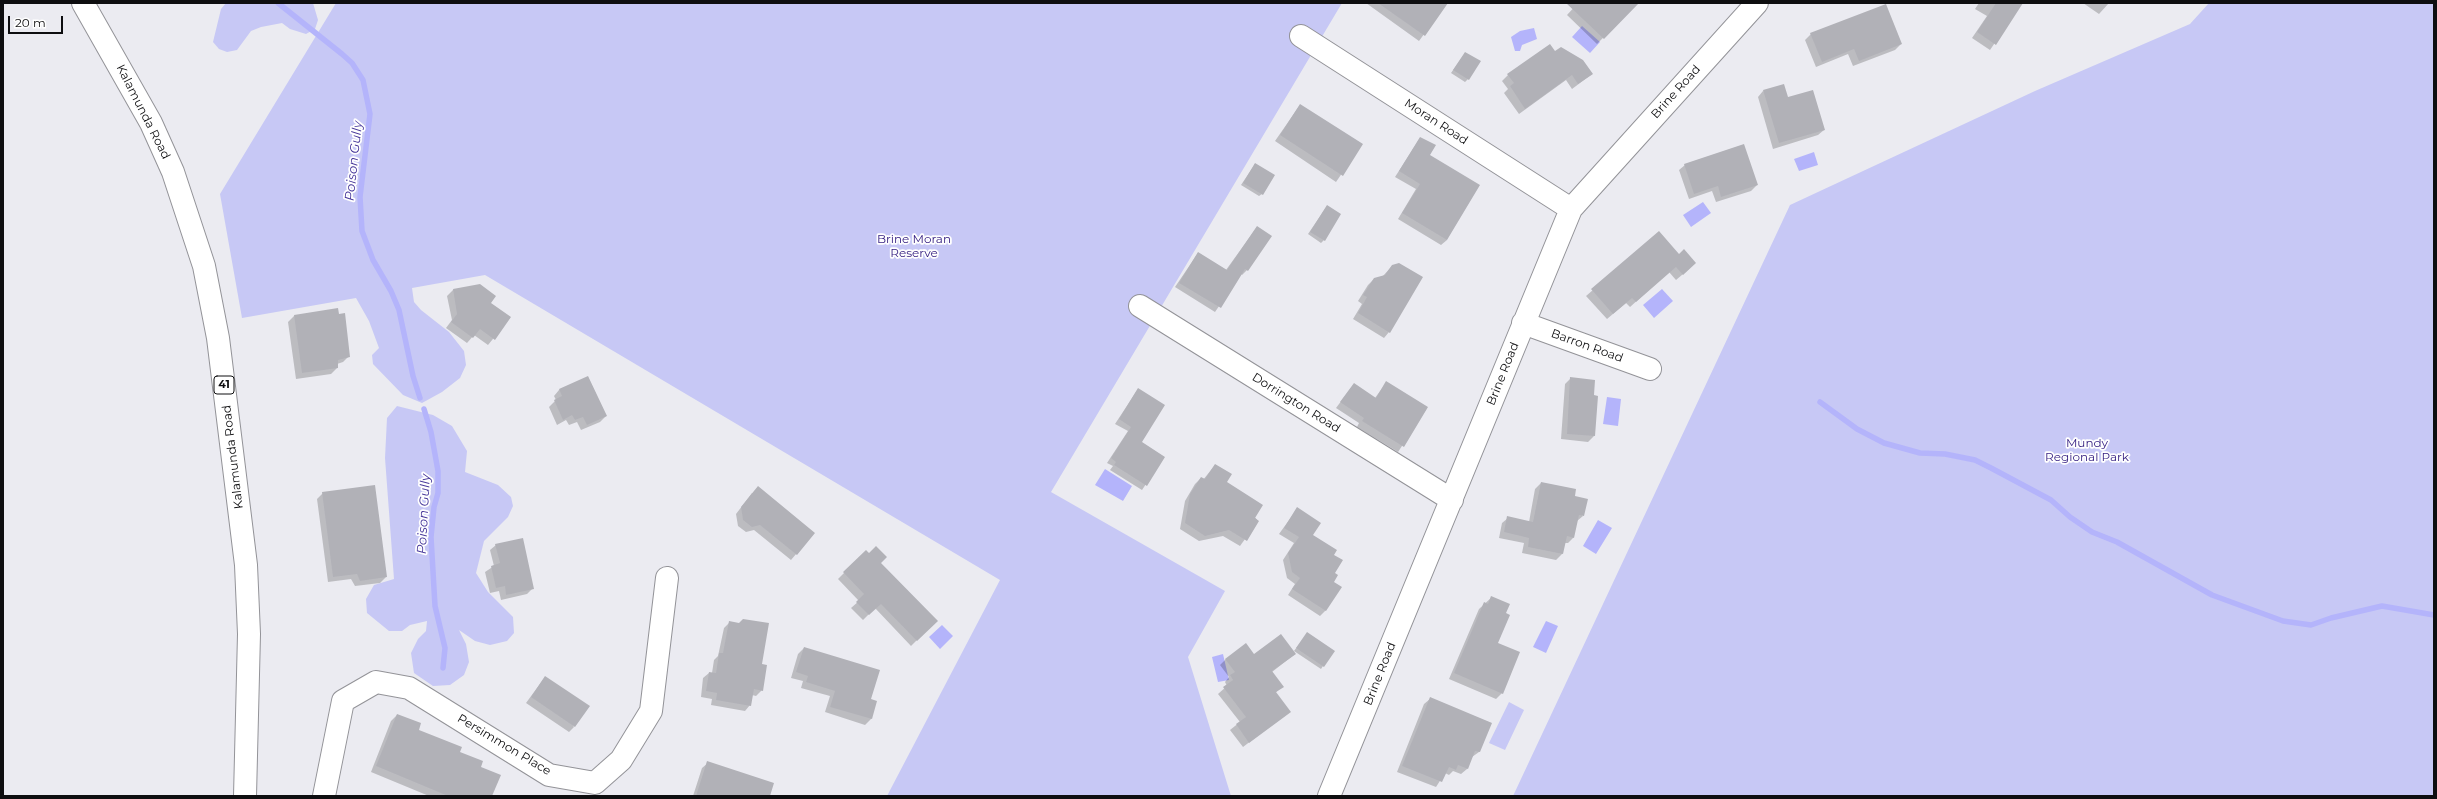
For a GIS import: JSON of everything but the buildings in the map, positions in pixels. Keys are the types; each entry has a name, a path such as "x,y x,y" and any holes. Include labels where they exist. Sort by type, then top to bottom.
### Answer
{"street":[{"name":"Kalamunda Road","path":"83,3 151,123 190,216 206,273 218,338 246,565 249,634 246,796"},
{"name":"Brine Road","path":"1330,796 1571,209 1756,3"},
{"name":"Moran Road","path":"1301,36 1571,209"},
{"name":"Dorrington Road","path":"1140,306 1452,500"},
{"name":"Barron Road","path":"1523,323 1650,369"},
{"name":"Persimmon Place","path":"324,796 343,701 376,682 409,688 549,775 596,783 621,760 651,711 667,578"}],"green space":[{"path":"226,3 313,3 318,20 315,29 306,34 290,29 282,23 261,27 251,31 237,50 227,52 219,49 213,42 221,9"},
{"name":"Brine Moran Reserve","path":"336,3 1342,3 1051,492 1225,591 1188,657 1231,796 887,796 1000,580 485,275 412,288 414,302 421,310 449,332 464,351 466,365 460,378 442,392 422,403 403,395 373,364 372,355 379,348 369,321 356,298 242,318 220,194"},
{"name":"Mundy Regional Park","path":"2209,3 2434,3 2434,796 1513,796 1790,205 2035,91 2190,24"},
{"path":"397,406 433,415 452,426 467,451 465,472 498,485 511,497 513,506 508,517 484,541 476,573 488,592 513,617 514,633 507,641 490,645 475,641 459,630 466,644 469,662 464,675 450,685 433,686 414,673 411,653 418,639 426,631 427,621 410,625 402,631 389,631 367,613 366,599 374,585 394,579 385,458 387,418"},
{"path":"1509,702 1524,710 1505,750 1489,743"}],"shaded area":[{"path":"1582,26 1600,42 1590,53 1572,37"},
{"path":"1534,28 1537,39 1522,45 1520,51 1515,51 1511,37 1520,31"},
{"path":"1814,152 1818,165 1799,171 1794,159"},
{"path":"1703,202 1711,213 1691,227 1683,215"},
{"path":"1662,289 1673,301 1654,318 1643,305"},
{"path":"1607,397 1621,399 1618,426 1603,424"},
{"path":"1105,469 1132,486 1123,501 1095,485"},
{"path":"1598,520 1612,528 1596,554 1583,546"},
{"path":"1546,621 1558,626 1546,653 1533,647"},
{"path":"942,625 953,636 940,649 929,637"},
{"path":"1223,654 1229,680 1218,682 1212,657"}],"waterway":[{"name":"Poison Gully","path":"278,3 352,63 363,80 370,114 360,197 362,231 373,260 391,291 399,310 413,376 420,398"},
{"path":"1820,402 1857,429 1884,443 1920,453 1945,454 1975,460 2051,500 2070,517 2092,532 2117,542 2212,595 2283,621 2311,625 2331,618 2382,606 2434,615"},
{"name":"Poison Gully","path":"424,409 431,432 438,471 438,493 434,507 431,537 435,606 445,648 443,668"}]}
